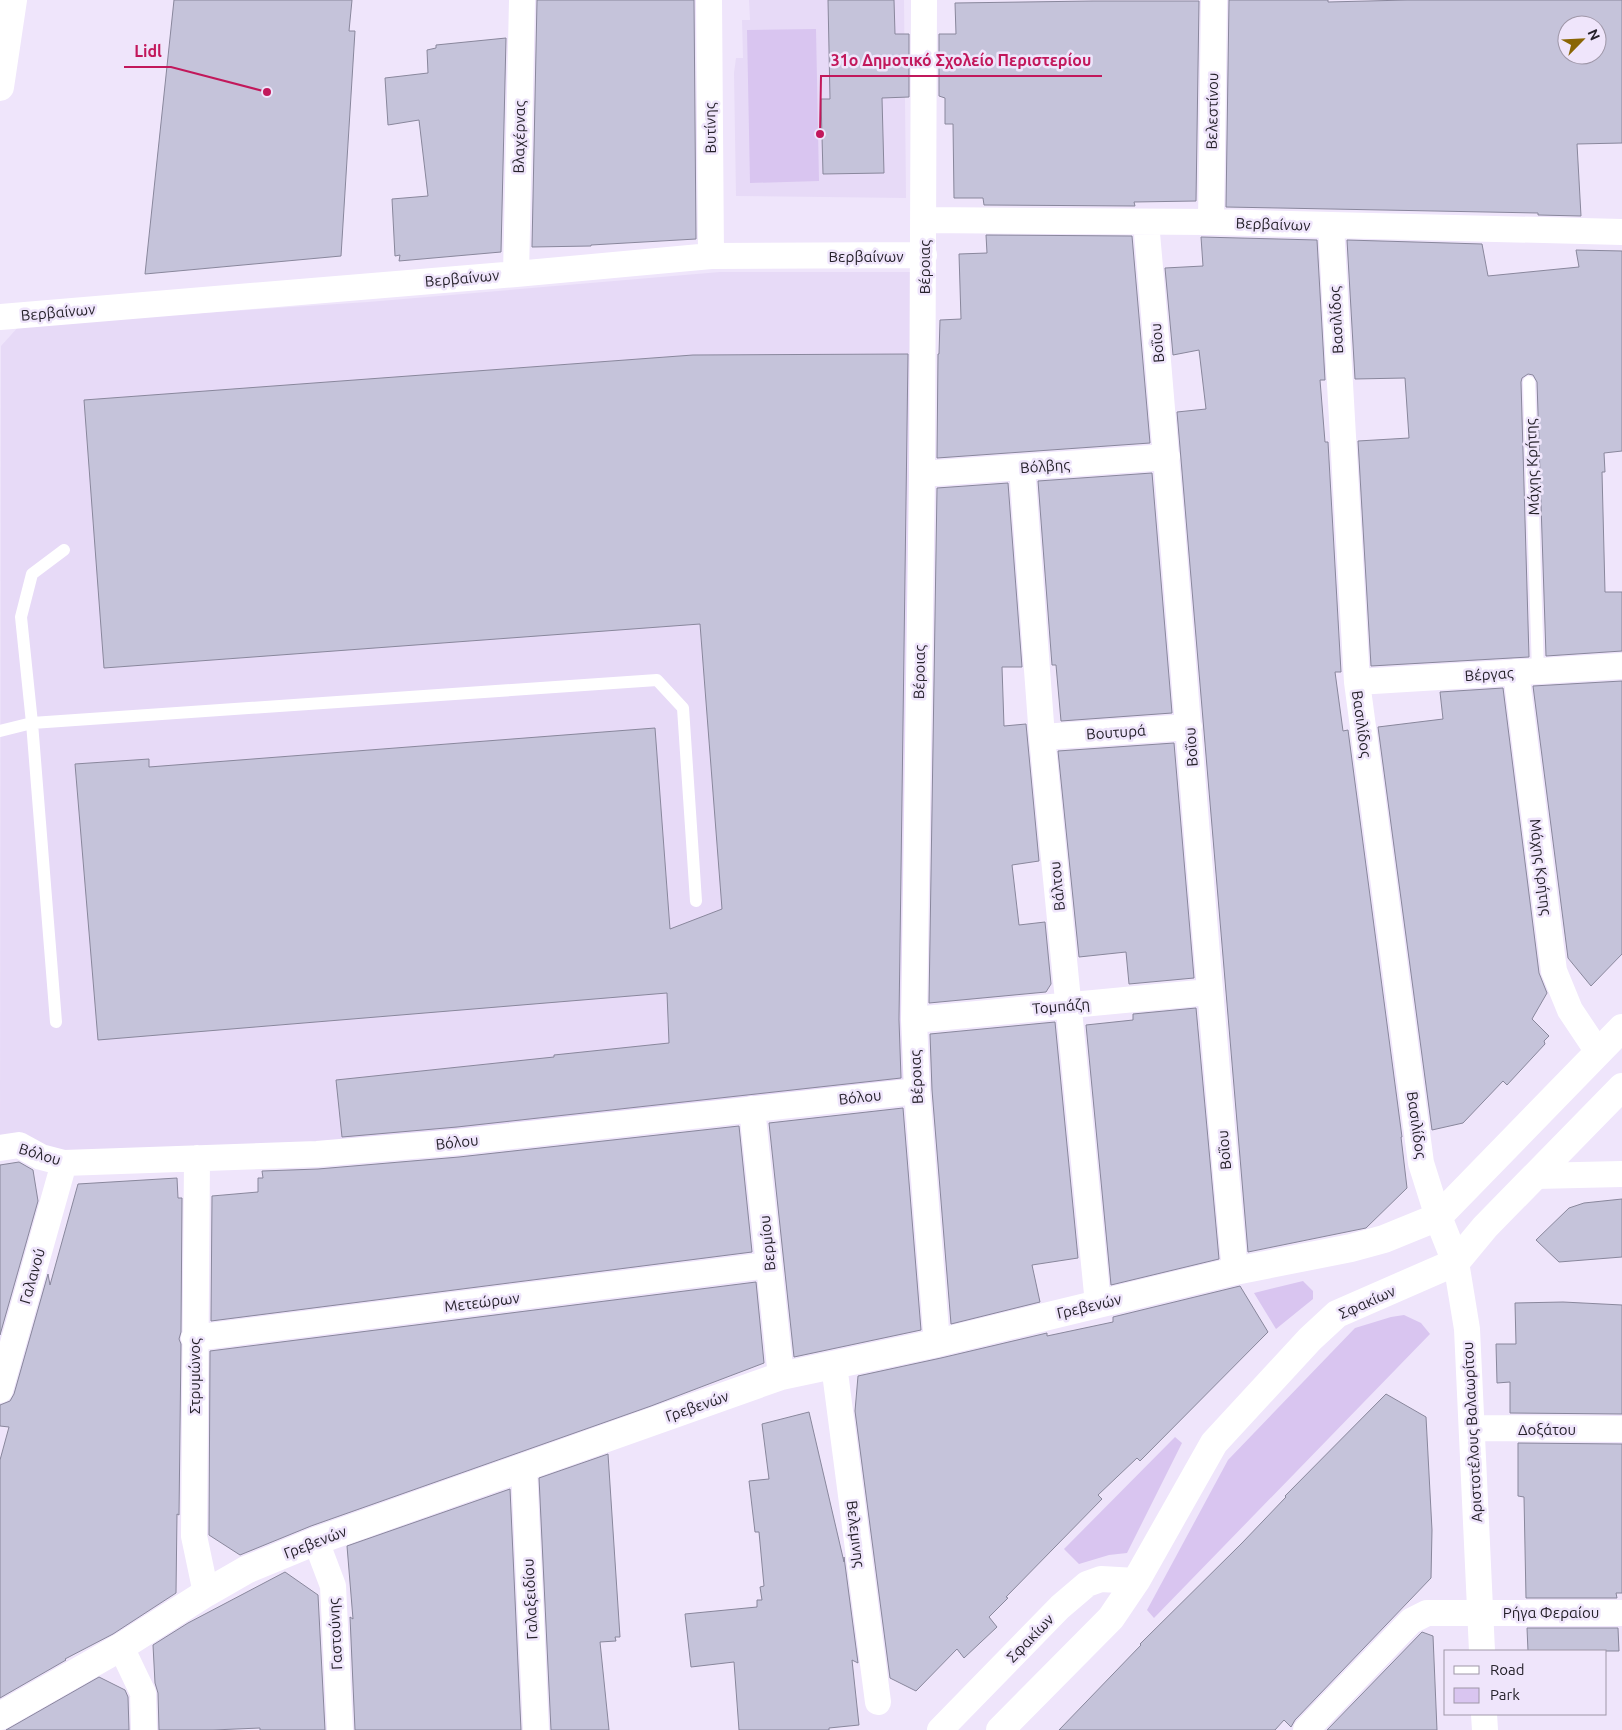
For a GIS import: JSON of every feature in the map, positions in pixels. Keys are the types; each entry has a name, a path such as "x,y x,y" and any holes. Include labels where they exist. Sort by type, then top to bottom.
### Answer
{"street":[{"path":"0,87 13,0"},
{"name":"Βλαχέρνας","path":"516,274 522,0"},
{"name":"Βυτίνης","path":"709,0 711,256"},
{"name":"Βέροιας","path":"924,0 922,474 914,1020 916,1091 937,1343"},
{"name":"Βελεστίνου","path":"1210,222 1214,0"},
{"name":"Βερβαίνων","path":"924,220 1210,222 1622,232"},
{"name":"Βοΐου","path":"1146,222 1167,458 1209,992 1235,1271"},
{"name":"Βασιλίδος","path":"1331,226 1357,682 1421,1163 1438,1217"},
{"name":"Βερβαίνων","path":"0,317 711,256 924,255"},
{"name":"Βόλβης","path":"922,474 1167,458"},
{"name":"Βάλτου","path":"1022,468 1042,737 1098,1304"},
{"name":"Βέργας","path":"1357,682 1622,666"},
{"name":"Μάχης Κρήτης","path":"1527,671 1554,971 1570,1010 1598,1052"},
{"name":"Βουτυρά","path":"1042,737 1189,727"},
{"name":"Τομπάζη","path":"914,1020 1209,992"},
{"path":"1438,1217 1622,1028"},
{"name":"Σφακίων","path":"1000,1730 1111,1618 1136,1581 1214,1443 1310,1338 1337,1314 1456,1262 1485,1227 1622,1088"},
{"name":"Βόλου","path":"0,1148 20,1145 41,1157 64,1163 317,1154 458,1142 916,1091"},
{"name":"Βερμίου","path":"752,1109 782,1376"},
{"name":"Στρυμώνος","path":"197,1158 194,1338 194,1536 206,1593"},
{"name":"Γαλανού","path":"0,1390 64,1163"},
{"path":"1535,1176 1622,1174"},
{"name":"Αριστοτέλους Βαλαωρίτου","path":"1438,1217 1456,1262 1467,1329 1482,1650"},
{"name":"Γρεβενών","path":"0,1716 121,1647 246,1570 316,1541 782,1376 937,1343 1235,1271 1368,1244 1438,1217"},
{"name":"Μετεώρων","path":"194,1338 769,1264"},
{"name":"Βελεμινης","path":"834,1365 878,1702"},
{"name":"Δοξάτου","path":"1472,1428 1622,1429"},
{"name":"Γαλαξειδίου","path":"524,1468 536,1730"},
{"name":"Γαστούνης","path":"316,1541 333,1586 340,1730"},
{"name":"Σφακίων","path":"940,1730 1060,1607 1087,1584 1101,1579 1136,1581"},
{"name":"Ρήγα Φεραίου","path":"1306,1730 1411,1621 1427,1613 1622,1613"},
{"path":"121,1647 143,1693 144,1730"},
{"path":"1484,1715 1485,1730"}],"lane":[{"name":"Μάχης Κρήτης","path":"1527,671 1529,382"},
{"path":"56,1022 32,723 20,617 32,574 64,550"},
{"path":"0,731 32,723 657,680 683,708 696,901"}],"shaded area":[{"path":"749,0 904,0 906,198 736,196 734,73 736,58 743,58 742,20 750,20"},
{"path":"720,272 914,272 904,1082 382,1141 51,1154 0,1143 1,346 20,325 368,302"}],"green space":[{"path":"816,29 819,181 750,183 747,30"},
{"path":"1303,1281 1313,1291 1313,1299 1276,1329 1254,1293"},
{"path":"1404,1315 1421,1323 1430,1334 1154,1618 1147,1610 1228,1460 1355,1328"},
{"path":"1175,1437 1182,1443 1127,1553 1109,1555 1079,1564 1064,1549"}],"building":[{"path":"174,0 352,0 349,31 355,31 341,256 145,274"},
{"path":"537,0 694,0 696,239 591,246 532,247"},
{"path":"828,0 894,0 895,34 909,34 909,97 882,98 884,173 823,174 821,99 830,99"},
{"path":"1229,0 1328,0 1328,2 1622,0 1622,143 1577,144 1581,216 1538,215 1538,213 1226,207"},
{"path":"1199,1 1196,201 1134,202 1135,206 984,205 983,198 954,198 953,124 945,124 945,98 939,96 939,34 956,34 955,3"},
{"path":"506,38 501,252 399,261 400,255 395,256 392,199 428,196 419,120 388,125 385,78 428,73 427,50 436,48 436,45"},
{"path":"986,235 1132,236 1150,443 937,458 940,320 961,319 959,254 987,253"},
{"path":"1201,237 1317,240 1325,380 1320,380 1325,442 1328,442 1341,672 1335,672 1343,731 1348,730 1402,1137 1407,1188 1366,1228 1248,1252 1177,412 1206,409 1199,350 1173,355 1165,268 1203,266"},
{"path":"1347,240 1482,244 1488,276 1579,267 1576,250 1622,251 1622,451 1604,453 1605,472 1602,472 1605,592 1622,592 1622,651 1546,656 1537,382 1533,375 1528,374 1522,378 1521,382 1529,657 1371,666 1358,441 1409,438 1405,378 1355,379"},
{"path":"908,354 899,1020 901,1078 457,1127 342,1137 336,1080 669,1043 667,993 98,1040 75,764 149,759 149,767 655,728 670,929 722,909 700,624 104,668 84,400 693,355"},
{"path":"1152,473 1172,713 1061,721 1056,665 1052,665 1038,481"},
{"path":"1008,483 1022,667 1002,667 1004,726 1026,724 1039,861 1012,865 1019,925 1045,922 1051,984 1046,992 929,1003 937,488"},
{"path":"1622,681 1622,954 1591,986 1568,958 1533,686"},
{"path":"1503,688 1539,973 1547,993 1532,1019 1549,1036 1544,1041 1545,1044 1507,1085 1503,1081 1463,1123 1432,1130 1378,727 1443,719 1440,692"},
{"path":"1174,743 1194,978 1129,984 1126,952 1079,957 1058,751"},
{"path":"1196,1008 1219,1259 1111,1285 1086,1025 1133,1020 1133,1014"},
{"path":"1055,1022 1078,1258 1032,1265 1040,1302 951,1324 932,1090 930,1034"},
{"path":"903,1108 921,1330 794,1357 769,1123"},
{"path":"739,1126 752,1252 211,1321 212,1196 258,1192 258,1178 263,1178 262,1171 318,1169 459,1157"},
{"path":"19,1162 33,1170 38,1201 0,1335 0,1165"},
{"path":"177,1178 178,1198 182,1198 181,1332 179,1339 181,1344 179,1515 177,1514 176,1593 113,1634 65,1659 0,1698 0,1460 9,1427 0,1426 0,1405 10,1401 14,1394 48,1274 50,1285 78,1184"},
{"path":"1622,1199 1622,1257 1559,1262 1536,1240 1569,1208 1584,1203"},
{"path":"756,1282 764,1363 651,1406 311,1526 240,1555 209,1535 210,1351"},
{"path":"1240,1286 1268,1332 1140,1461 1137,1458 1098,1495 1102,1499 1006,1597 1008,1598 989,1617 997,1627 964,1658 957,1649 916,1691 890,1678 855,1411 858,1376 1047,1333 1047,1336 1113,1322 1113,1317"},
{"path":"1563,1302 1622,1305 1622,1414 1510,1413 1510,1382 1497,1383 1496,1344 1516,1344 1515,1303"},
{"path":"1386,1394 1426,1417 1432,1530 1431,1578 1295,1720 1291,1727 1284,1720 1275,1730 1059,1730 1140,1644 1242,1543 1285,1496"},
{"path":"809,1412 844,1562 844,1557 858,1663 852,1660 859,1725 829,1728 829,1730 739,1730 734,1662 691,1667 685,1614 757,1607 757,1600 762,1600 760,1587 764,1586 759,1532 755,1532 749,1481 769,1479 762,1424"},
{"path":"1518,1443 1622,1444 1622,1593 1616,1593 1617,1598 1526,1598 1524,1497 1518,1496"},
{"path":"608,1454 620,1637 615,1637 616,1641 600,1642 609,1730 551,1730 539,1478"},
{"path":"510,1489 521,1730 355,1730 350,1617 353,1619 347,1546"},
{"path":"285,1572 318,1595 325,1730 260,1730 260,1728 159,1730 158,1693 155,1683 153,1645 188,1623"},
{"path":"1527,1628 1618,1628 1619,1651 1528,1650"},
{"path":"1422,1632 1433,1636 1437,1730 1327,1730"},
{"path":"99,1677 125,1690 128,1697 129,1730 6,1730"}],"place":[{"name":"Lidl","path":"267,92"},
{"name":"31ο Δημοτικό Σχολείο Περιστερίου","path":"820,134"}]}
